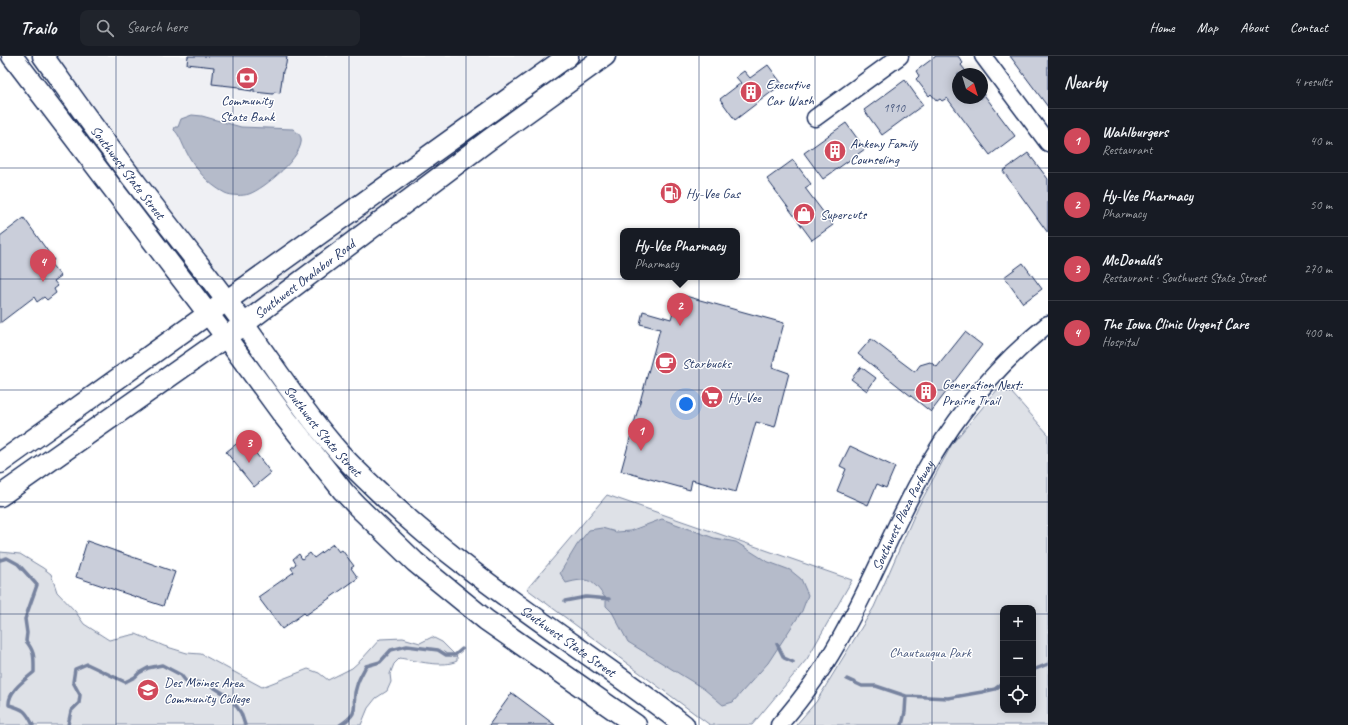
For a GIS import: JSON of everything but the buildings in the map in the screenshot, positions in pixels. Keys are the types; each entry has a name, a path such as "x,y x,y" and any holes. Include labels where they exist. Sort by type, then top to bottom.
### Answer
{"main road":[{"name":"Southwest State Street","path":"12,56 225,336 282,415 343,491 396,544 432,576 486,620 636,725"},
{"name":"Southwest State Street","path":"43,56 110,150 244,324 293,394 331,443 377,491 461,564 499,593 648,697 684,725"},
{"name":"Southwest Oralabor Road","path":"0,463 568,56"},
{"name":"Southwest Oralabor Road","path":"0,496 244,324 490,139 605,56"}],"street":[{"path":"815,118 900,56"},
{"path":"983,56 1048,143"},
{"name":"Southwest Plaza Parkway","path":"779,725 813,682 846,628 920,479 953,426 972,400 995,374 1030,339 1048,324"}],"shaded area":[{"path":"43,56 605,56 244,324"}],"green space":[{"name":"Chautauqua Park","path":"1003,383 1048,434 1048,725 796,725 816,702 874,607 917,509 952,444"},
{"path":"607,495 852,580 807,659 752,725 710,725 527,589"},
{"path":"0,552 20,554 51,574 57,592 75,611 84,624 109,640 136,634 164,646 187,653 201,654 262,687 308,669 319,673 328,680 352,668 380,639 403,638 420,643 432,637 442,642 457,657 457,661 437,664 400,658 394,664 390,674 391,682 387,691 376,698 368,708 361,725 0,725"}],"water":[{"path":"192,115 202,116 241,127 293,129 301,138 301,145 290,162 264,186 246,195 228,194 212,185 201,174 192,162 179,136 174,130 175,127 178,127 181,119"},
{"path":"662,519 714,538 736,542 766,561 790,570 801,579 808,595 802,611 768,663 733,702 723,705 704,689 628,642 612,612 606,606 606,599 597,587 585,580 566,583 560,573 577,545 589,530 602,528 616,532 630,531"}],"waterway":[{"path":"0,560 7,558 18,564 37,585 25,619 27,633 26,641 31,648 33,655 34,672 22,682 11,695 9,700 9,705 24,711 33,725"},
{"path":"565,601 586,597 609,599"},
{"path":"777,644 784,658 793,662"},
{"path":"340,725 347,720 354,711 355,692 366,666 380,662 391,650 407,646 438,650 446,655 455,655 462,649"},
{"path":"68,725 71,711 79,703 80,695 73,682 75,669 87,664 125,682 148,668 162,665 181,675 188,684 195,682 210,685 231,698 241,713 245,725"},
{"path":"1036,669 1048,664"},
{"path":"847,679 862,686 876,686 906,696 948,698 995,689 1000,685"},
{"path":"902,725 906,696"}],"place":[{"name":"Community State Bank","path":"247,78"},
{"name":"Executive Car Wash","path":"751,92"},
{"name":"Ankeny Family Counseling","path":"835,151"},
{"name":"Hy-Vee Gas","path":"671,193"},
{"name":"Supercuts","path":"804,214"},
{"name":"The Iowa Clinic Urgent Care","path":"43,282"},
{"name":"Hy-Vee Pharmacy","path":"680,326"},
{"name":"Starbucks","path":"666,363"},
{"name":"Generation Next: Prairie Trail","path":"926,392"},
{"name":"Hy-Vee","path":"712,397"},
{"name":"Wahlburgers","path":"641,451"},
{"name":"McDonald's","path":"249,463"},
{"name":"Des Moines Area Community College","path":"148,690"}]}
